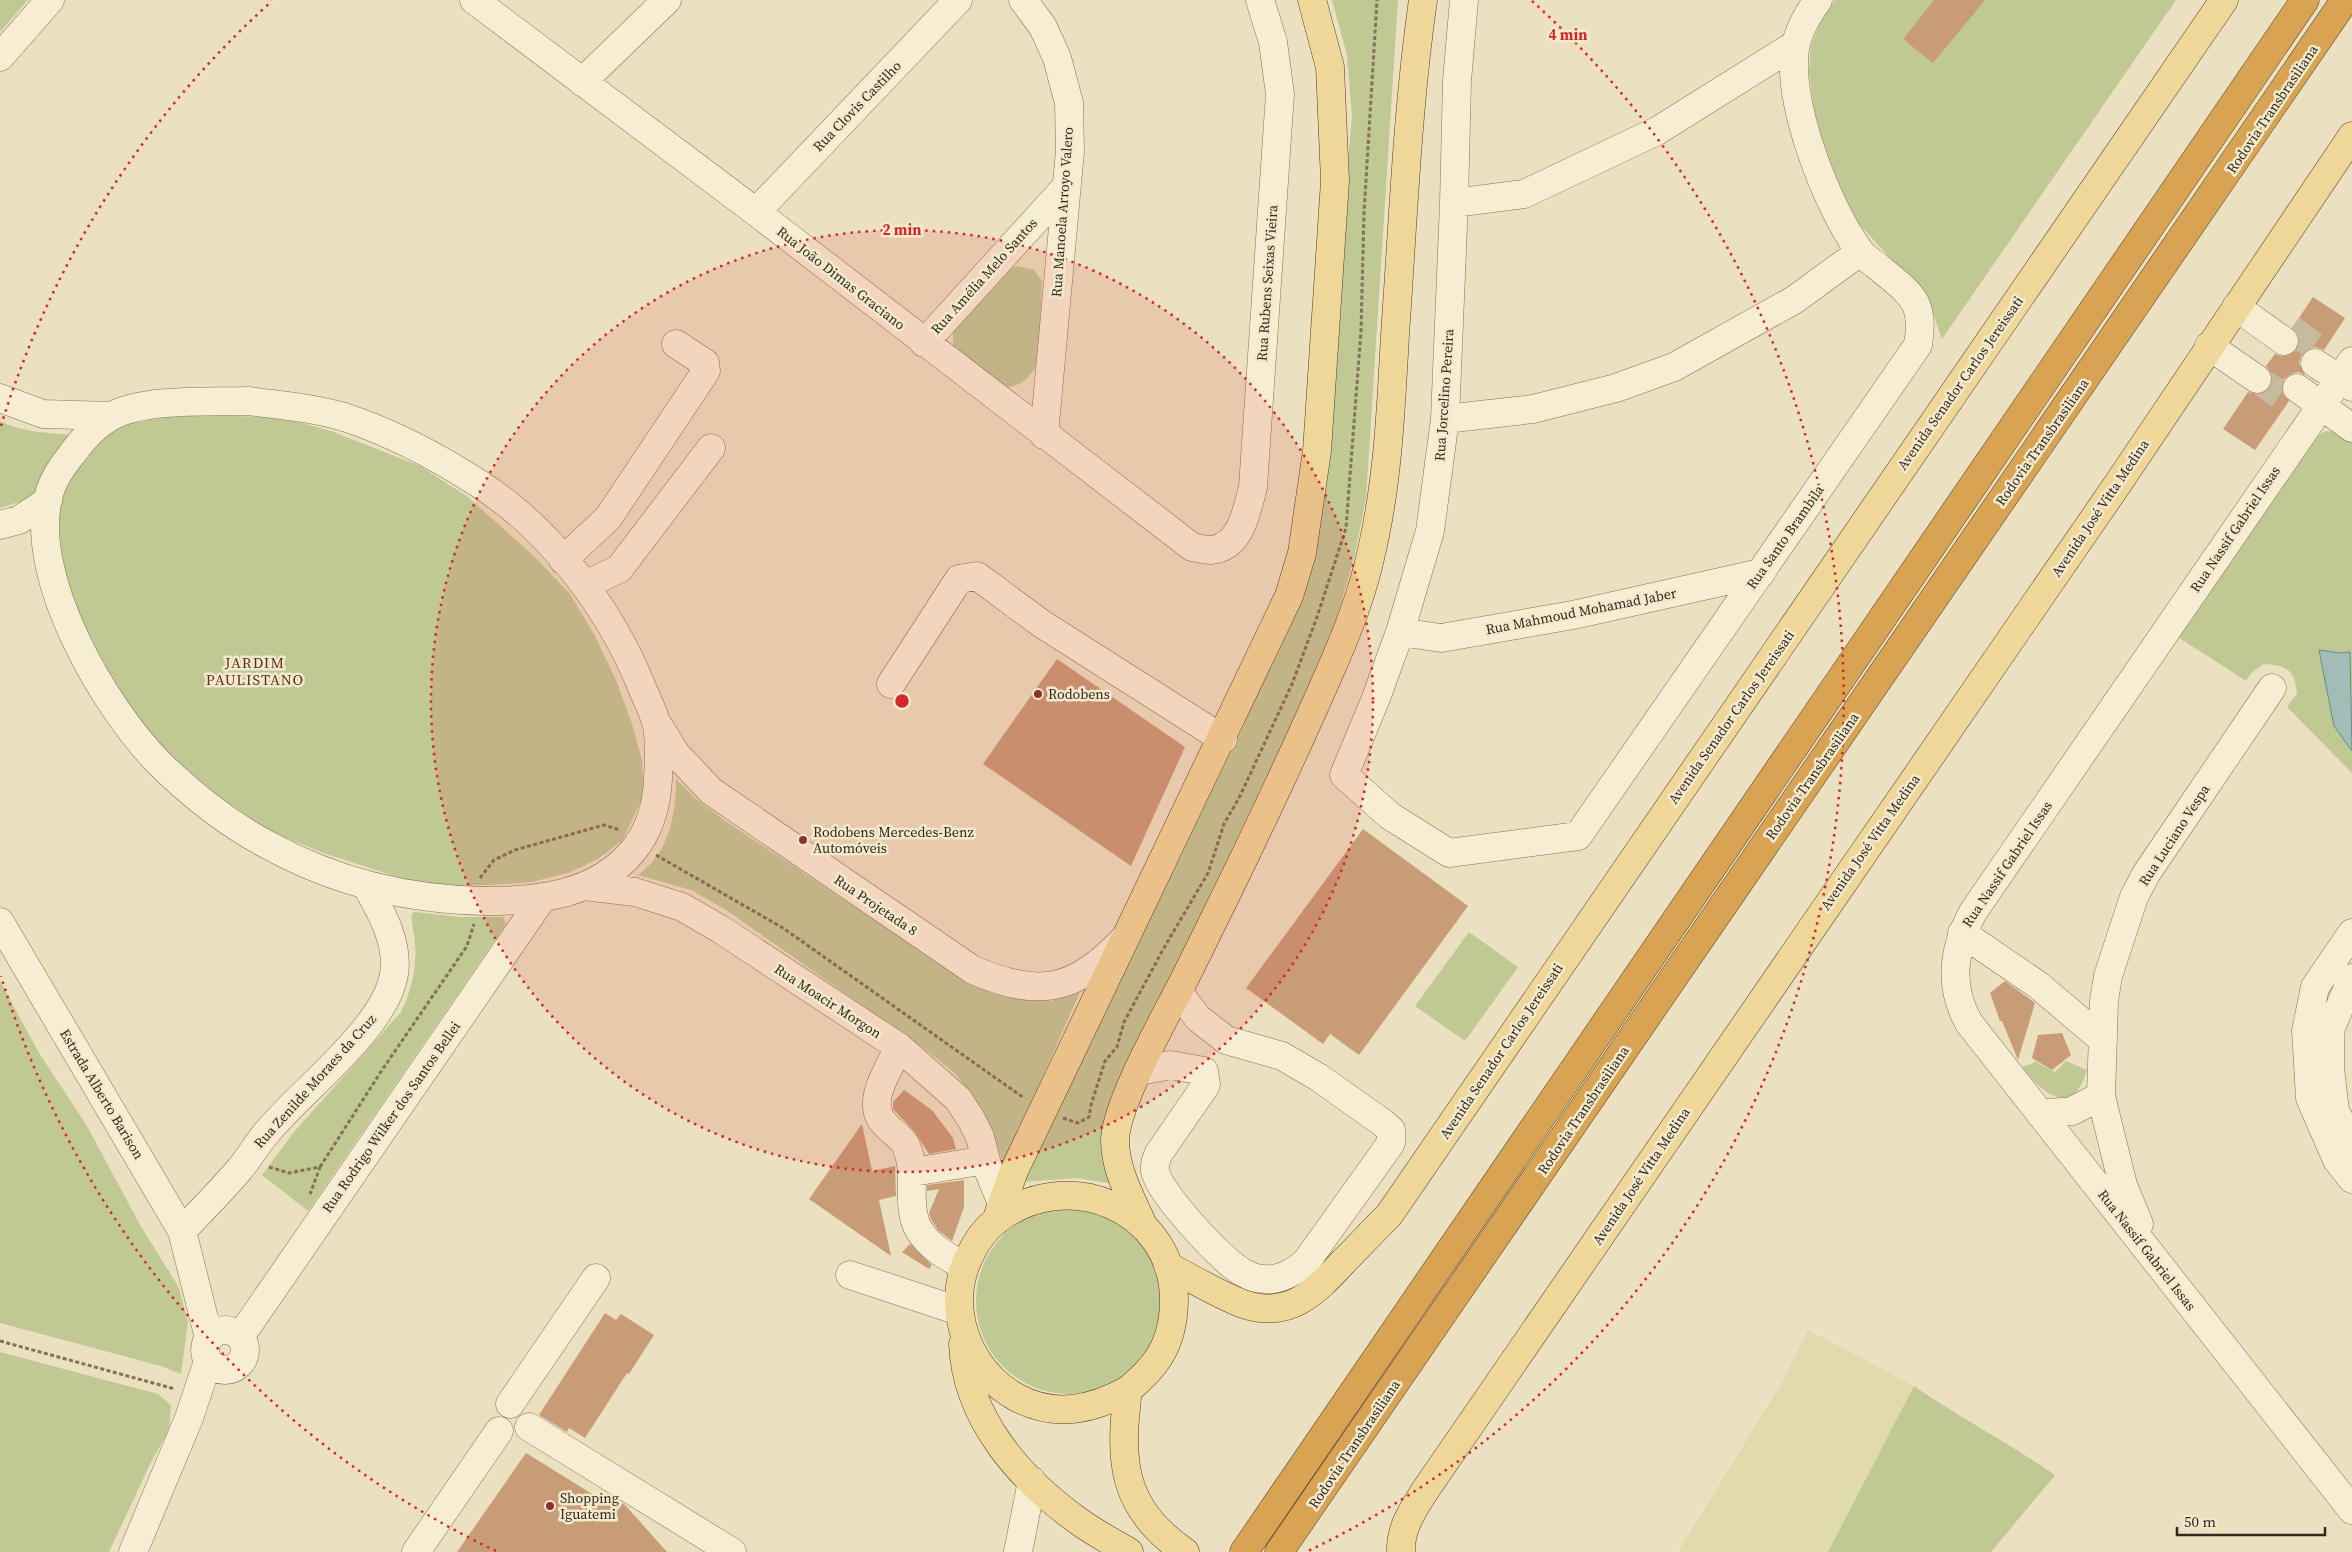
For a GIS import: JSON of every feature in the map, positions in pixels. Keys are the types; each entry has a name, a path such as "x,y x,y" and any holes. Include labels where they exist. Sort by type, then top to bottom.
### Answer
{"highway":[{"name":"Rodovia Transbrasiliana","path":"1244,1552 2305,0"},
{"name":"Rodovia Transbrasiliana","path":"1279,1552 2346,0"},
{"path":"2287,88 2352,14"}],"main road":[{"path":"1129,1552 1078,1521 1032,1481 1006,1454 978,1411 964,1368 959,1288 964,1266 977,1242 998,1211 1124,938 1223,739 1289,596 1302,553 1315,461 1335,181 1334,118 1330,67 1312,0"},
{"path":"960,1321 970,1350 980,1367 995,1382 1011,1394 1030,1403 1050,1408 1070,1409 1104,1402 1128,1390 1151,1368 1160,1356 1170,1334 1174,1312 1174,1288 1168,1266 1158,1244 1143,1225 1118,1167 1115,1137 1123,1109 1139,1071 1237,874 1329,675 1356,609 1371,554 1382,498 1390,429 1410,127 1423,0"},
{"name":"Avenida Senador Carlos Jereissati","path":"1168,1266 1218,1293 1245,1304 1273,1308 1289,1305 1310,1296 1328,1281 1389,1215 2224,0"},
{"name":"Avenida José Vitta Medina","path":"1401,1552 1401,1538 1409,1516 1424,1492 2119,482 2352,136"},
{"path":"998,1211 1014,1208 1036,1199 1058,1195 1081,1195 1104,1201 1124,1211 1143,1225"},
{"path":"1128,1390 1124,1423 1126,1473 1149,1522 1180,1548"},
{"path":"1078,1521 1090,1552"}],"street":[{"path":"0,57 50,0"},
{"name":"Rua João Dimas Graciano","path":"474,0 756,212 1044,436 1192,547 1211,550"},
{"path":"582,82 667,0"},
{"name":"Rua Clovis Castilho","path":"756,212 958,0"},
{"name":"Rua Manoela Arroyo Valero","path":"1023,0 1043,28 1056,58 1069,103 1070,151 1065,188 1044,436"},
{"name":"Rua Rubens Seixas Vieira","path":"1211,550 1228,545 1241,529 1253,487 1280,94 1273,42 1260,0"},
{"name":"Rua Jorcelino Pereira","path":"1344,775 1376,698 1400,632 1430,531 1444,419 1454,203 1457,81 1464,0"},
{"name":"Rua Santo Brambila","path":"1344,775 1390,816 1450,853 1578,836 1918,344 1922,324 1915,299 1860,252 1841,222 1824,189 1814,158 1795,78 1796,44 1818,0"},
{"path":"1454,203 1524,194 1657,131 1796,44"},
{"name":"Rua Amélia Melo Santos","path":"924,343 1065,188"},
{"path":"1444,419 1533,409 1616,388 1674,367 1794,300 1860,252"},
{"path":"2240,301 2288,335"},
{"path":"2213,340 2261,373"},
{"path":"563,560 608,518 706,371 705,363 676,344"},
{"path":"2319,358 2348,375"},
{"name":"Rua Nassif Gabriel Issas","path":"2348,375 2332,417 1973,912 1962,933 1955,972 1960,1007 1970,1023 2352,1510"},
{"path":"2293,394 2332,417"},
{"path":"0,398 43,414 111,416 146,406 192,402 248,401 293,407 342,416 385,433 432,456 482,485 523,519 563,560 585,585 615,629 656,723 659,759 658,796 649,823 639,843 622,863 600,879 584,886 543,898 477,900 414,896 366,885 320,869 268,845 230,822 161,766 103,692 63,611 52,575 45,527 50,488 61,469 84,438 111,416"},
{"path":"585,585 619,569 711,448"},
{"path":"0,524 19,520 48,501"},
{"name":"Rua Mahmoud Mohamad Jaber","path":"1400,632 1441,638 1573,615 1761,573"},
{"path":"891,684 959,580 977,576 1042,624 1223,739"},
{"name":"Rua Luciano Vespa","path":"2153,1257 2123,1185 2102,1096 2104,1001 2108,976 2134,898 2146,874 2272,688"},
{"name":"Rua Projetada 8","path":"656,723 676,754 711,791 973,970 1000,982 1028,987 1048,987 1063,984 1071,982 1103,961 1124,938"},
{"name":"Rua Zenilde Moraes da Cruz","path":"182,1232 239,1170 274,1124 368,1026 387,996 394,974 394,950 382,916 366,885"},
{"name":"Rua Moacir Morgon","path":"584,886 635,892 682,907 720,929 899,1047 958,1099 980,1137 998,1211"},
{"name":"Rua Rodrigo Wilker dos Santos Bellei","path":"221,1347 327,1211 543,898"},
{"name":"Estrada Alberto Barison","path":"0,922 182,1232 221,1347"},
{"path":"1962,933 2038,985 2103,1040"},
{"path":"2352,933 2315,987 2306,1031 2310,1098 2337,1160 2352,1179"},
{"path":"2352,978 2330,1030 2330,1068 2336,1111 2352,1143"},
{"path":"1139,1071 1171,1065 1204,1072 1206,1085 1159,1153 1155,1163 1155,1174 1176,1206 1208,1243 1245,1274 1264,1279 1273,1279 1298,1269 1306,1262 1391,1143 1391,1130 1383,1123 1318,1077 1282,1056 1226,1040 1198,1018 1178,992"},
{"path":"899,1047 877,1096 876,1109 884,1124 905,1144 914,1172 914,1216 918,1228 928,1241 964,1266"},
{"path":"2040,1114 2072,1111 2102,1096"},
{"path":"914,1172 986,1160"},
{"path":"850,1276 960,1321"},
{"path":"510,1404 596,1278"},
{"path":"137,1550 193,1407 221,1347"},
{"path":"510,1404 519,1405 526,1410 530,1418 528,1427 523,1434 515,1437 506,1436 499,1431 496,1423 497,1414 502,1407 510,1404"},
{"path":"528,1427 624,1485 647,1521 660,1524 676,1517 732,1552"},
{"path":"416,1552 499,1431"},
{"path":"1018,1552 1032,1481"}],"path":[{"path":"327,1211 311,1200 309,1192 320,1167 382,1070 467,946 474,926 480,875 494,860 515,850 604,825 611,826 664,861 783,928 910,1019 950,1044 996,1079 1044,1108 1070,1122 1078,1123 1089,1117 1090,1105 1105,1061 1117,1047 1124,1022 1165,946 1208,873 1224,824 1240,796 1292,684 1338,556 1346,528 1361,330 1364,213 1377,0"},
{"path":"251,1153 272,1169 289,1173 320,1167"},
{"path":"0,1342 193,1407"}],"shaded area":[{"path":"1808,1330 1914,1386 1828,1552 1678,1552 1783,1381"}],"green space":[{"path":"0,0 28,0 0,32"},
{"path":"1332,0 1398,0 1366,498 1355,554 1335,625 1284,740 1154,1011 1102,1130 1104,1156 1113,1184 1078,1178 1023,1182 1242,729 1290,619 1336,288 1352,117 1347,55"},
{"path":"1835,0 2176,0 1942,339 1927,297 1852,217 1822,146 1814,111 1809,72 1811,46 1823,15"},
{"path":"1017,266 1034,270 1042,281 1039,359 1033,371 1024,381 1012,387 1005,387 994,383 953,346 953,332 956,324 1010,269"},
{"path":"187,414 284,418 331,431 420,466 468,497 536,558 570,594 594,634 616,680 632,724 642,760 644,794 623,840 598,859 571,872 532,882 457,885 413,882 323,853 275,833 201,787 168,755 113,686 73,609 53,545 66,471 113,426"},
{"path":"0,421 26,430 72,435 35,497 0,508"},
{"path":"2325,431 2338,432 2352,441 2352,773 2287,707 2297,693 2294,678 2288,670 2283,667 2263,664 2250,674 2246,681 2178,637 2313,440"},
{"path":"676,779 696,799 727,822 967,982 1030,999 1051,1001 1080,992 1004,1165 990,1129 972,1096 956,1075 938,1059 726,910 691,890 638,875 657,856 669,832 676,793"},
{"path":"415,912 460,917 503,917 506,924 308,1211 262,1175 294,1132 401,1012 408,996 414,971 415,941 412,914"},
{"path":"1469,932 1518,967 1465,1041 1415,1006"},
{"path":"0,981 39,1053 87,1126 139,1223 179,1288 188,1322 181,1374 161,1366 0,1323"},
{"path":"2066,1061 2087,1070 2081,1085 2074,1094 2066,1098 2048,1093 2022,1067 2036,1062 2055,1072"},
{"path":"1069,1208 1105,1215 1135,1235 1155,1265 1162,1301 1155,1337 1135,1367 1105,1387 1069,1394 1033,1387 1003,1367 983,1337 976,1301 983,1265 1003,1235 1033,1215"},
{"path":"0,1352 158,1394 171,1405 169,1430 151,1462 109,1552 0,1552"},
{"path":"1914,1386 2055,1475 1991,1552 1828,1552"}],"water":[{"path":"2319,650 2340,653 2350,652 2352,751 2334,726"}],"building":[{"path":"1934,0 1985,0 1933,63 1903,39"},
{"path":"2313,297 2345,318 2324,350 2315,347 2308,349 2302,354 2299,363 2305,375 2298,372 2284,379 2282,386 2283,394 2289,401 2255,450 2223,429 2248,392 2255,394 2263,393 2270,387 2272,381 2271,373 2266,366 2275,354 2282,356 2290,355 2297,350 2299,343 2298,335 2292,328"},
{"path":"1057,659 1185,747 1131,866 983,764"},
{"path":"1363,829 1468,906 1359,1055 1330,1034 1323,1044 1246,988"},
{"path":"2005,981 2035,1003 2018,1060 2002,1021 2000,1021 1990,993"},
{"path":"2062,1033 2071,1055 2052,1070 2032,1058 2038,1035"},
{"path":"904,1090 932,1110 953,1138 956,1149 929,1154 914,1131 893,1109 893,1102"},
{"path":"862,1124 872,1171 895,1166 896,1196 879,1200 891,1256 809,1199"},
{"path":"964,1180 964,1207 952,1241 938,1230 931,1219 929,1213 939,1189 927,1191 927,1185"},
{"path":"910,1244 932,1265 929,1269 902,1252"},
{"path":"605,1313 616,1320 621,1314 654,1335 585,1438 569,1428 567,1432 539,1415"},
{"name":"Shopping Iguatemi","path":"526,1453 618,1510 623,1503 667,1552 457,1552"}],"tunnel":[{"path":"2291,329 2322,352"},
{"path":"2257,379 2289,401"}],"place":[{"name":"Rodobens","path":"1038,694"},
{"name":"Rodobens Mercedes-Benz Automóveis","path":"803,840"},
{"name":"Shopping Iguatemi","path":"550,1506"}],"district":[{"name":"JARDIM PAULISTANO","path":"255,672"}]}
